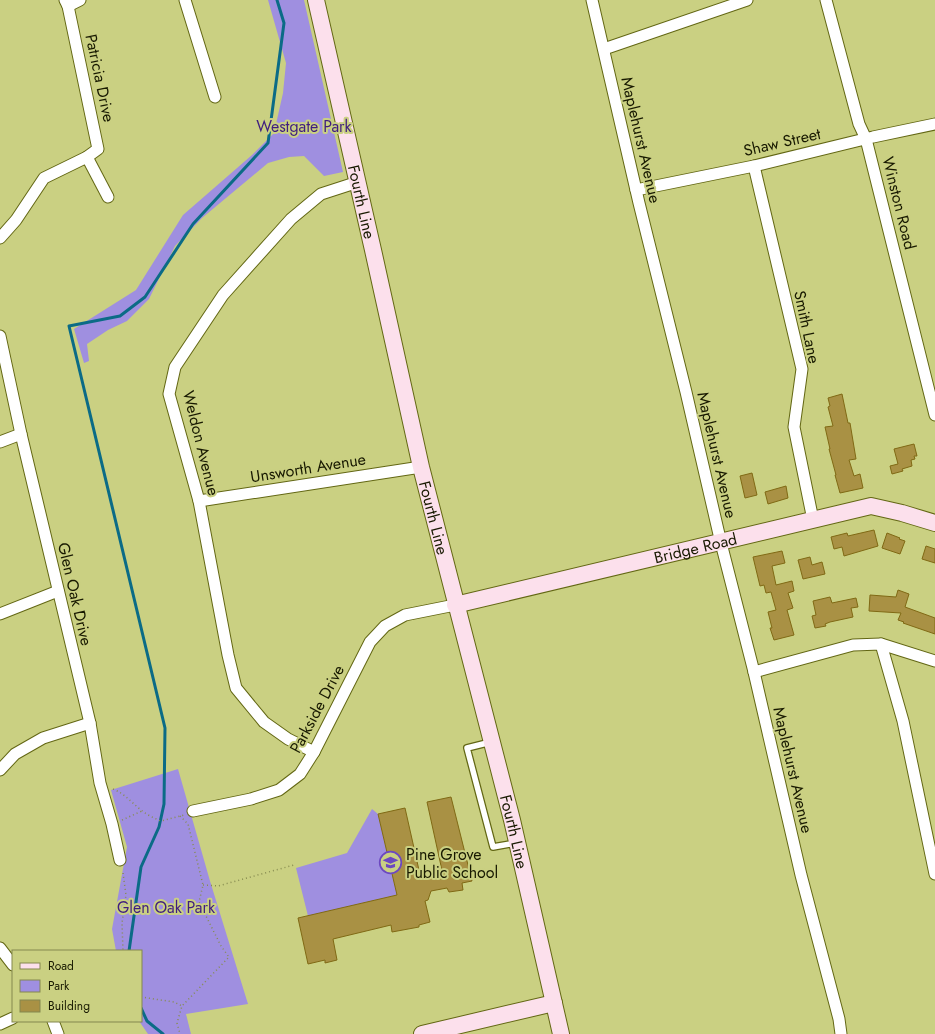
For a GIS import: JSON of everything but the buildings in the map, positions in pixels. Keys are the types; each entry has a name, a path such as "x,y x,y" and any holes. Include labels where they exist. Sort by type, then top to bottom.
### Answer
{"street":[{"path":"67,3 80,0"},
{"path":"185,0 215,97"},
{"name":"Fourth Line","path":"316,0 421,467 517,843 561,1034"},
{"name":"Maplehurst Avenue","path":"592,0 721,543 754,672 799,867 839,1019 841,1034"},
{"path":"604,49 747,0"},
{"name":"Winston Road","path":"826,0 858,124 866,139 935,415"},
{"name":"Patricia Drive","path":"0,238 16,220 44,178 87,157 98,149 67,3"},
{"name":"Shaw Street","path":"636,190 754,166 935,124"},
{"path":"87,157 108,197"},
{"name":"Smith Lane","path":"754,166 802,369 794,427 813,520"},
{"name":"Weldon Avenue","path":"314,752 288,739 264,722 236,688 228,654 199,501 169,394 175,367 223,295 291,219 321,194 358,182"},
{"name":"Glen Oak Drive","path":"0,336 21,434 90,722 100,783 112,824 120,860"},
{"path":"0,442 21,434"},
{"name":"Unsworth Avenue","path":"199,501 421,467"},
{"name":"Bridge Road","path":"455,605 721,543 871,506 935,523"},
{"path":"0,614 58,591"},
{"name":"Parkside Drive","path":"193,811 251,799 279,790 300,774 314,752 370,642 385,626 405,615 455,605"},
{"path":"754,672 853,645 881,644 935,661"},
{"path":"881,644 903,721 935,874"},
{"path":"0,770 15,754 42,738 90,722"},
{"path":"0,948 12,963"},
{"path":"422,1034 554,1003"},
{"path":"0,1024 12,1018"},
{"path":"53,1022 58,1034"}],"lane":[{"path":"491,742 467,748 493,847 517,843"}],"path":[{"path":"100,783 121,792 142,811 161,821 193,811"},
{"path":"112,824 142,811"},
{"path":"180,816 188,824 203,885 199,902 221,946 229,957 182,1006 177,1023 180,1034"},
{"path":"203,885 218,886 294,865"},
{"path":"123,873 126,895 122,924 123,950"},
{"path":"142,997 174,1002 182,1006"}],"green space":[{"name":"Westgate Park","path":"268,0 304,0 343,172 324,176 304,156 289,157 268,163 202,218 175,246 149,299 127,321 108,330 87,344 89,361 84,363 74,329 136,290 183,215 252,155 274,133 283,93 286,63"},
{"name":"Glen Oak Park","path":"178,769 210,881 248,1004 186,1014 191,1034 148,1034 140,1022 142,1022 142,950 116,950 112,929 127,847 111,790"},
{"path":"372,809 378,814 397,895 308,916 296,868 347,853"}],"waterway":[{"path":"129,950 141,867 159,827 164,804 165,728 69,326 120,316 145,297 193,224 268,143 284,23 277,0"},
{"path":"142,1010 147,1021 163,1034"}],"place":[{"name":"Pine Grove Public School","path":"390,863"}]}
